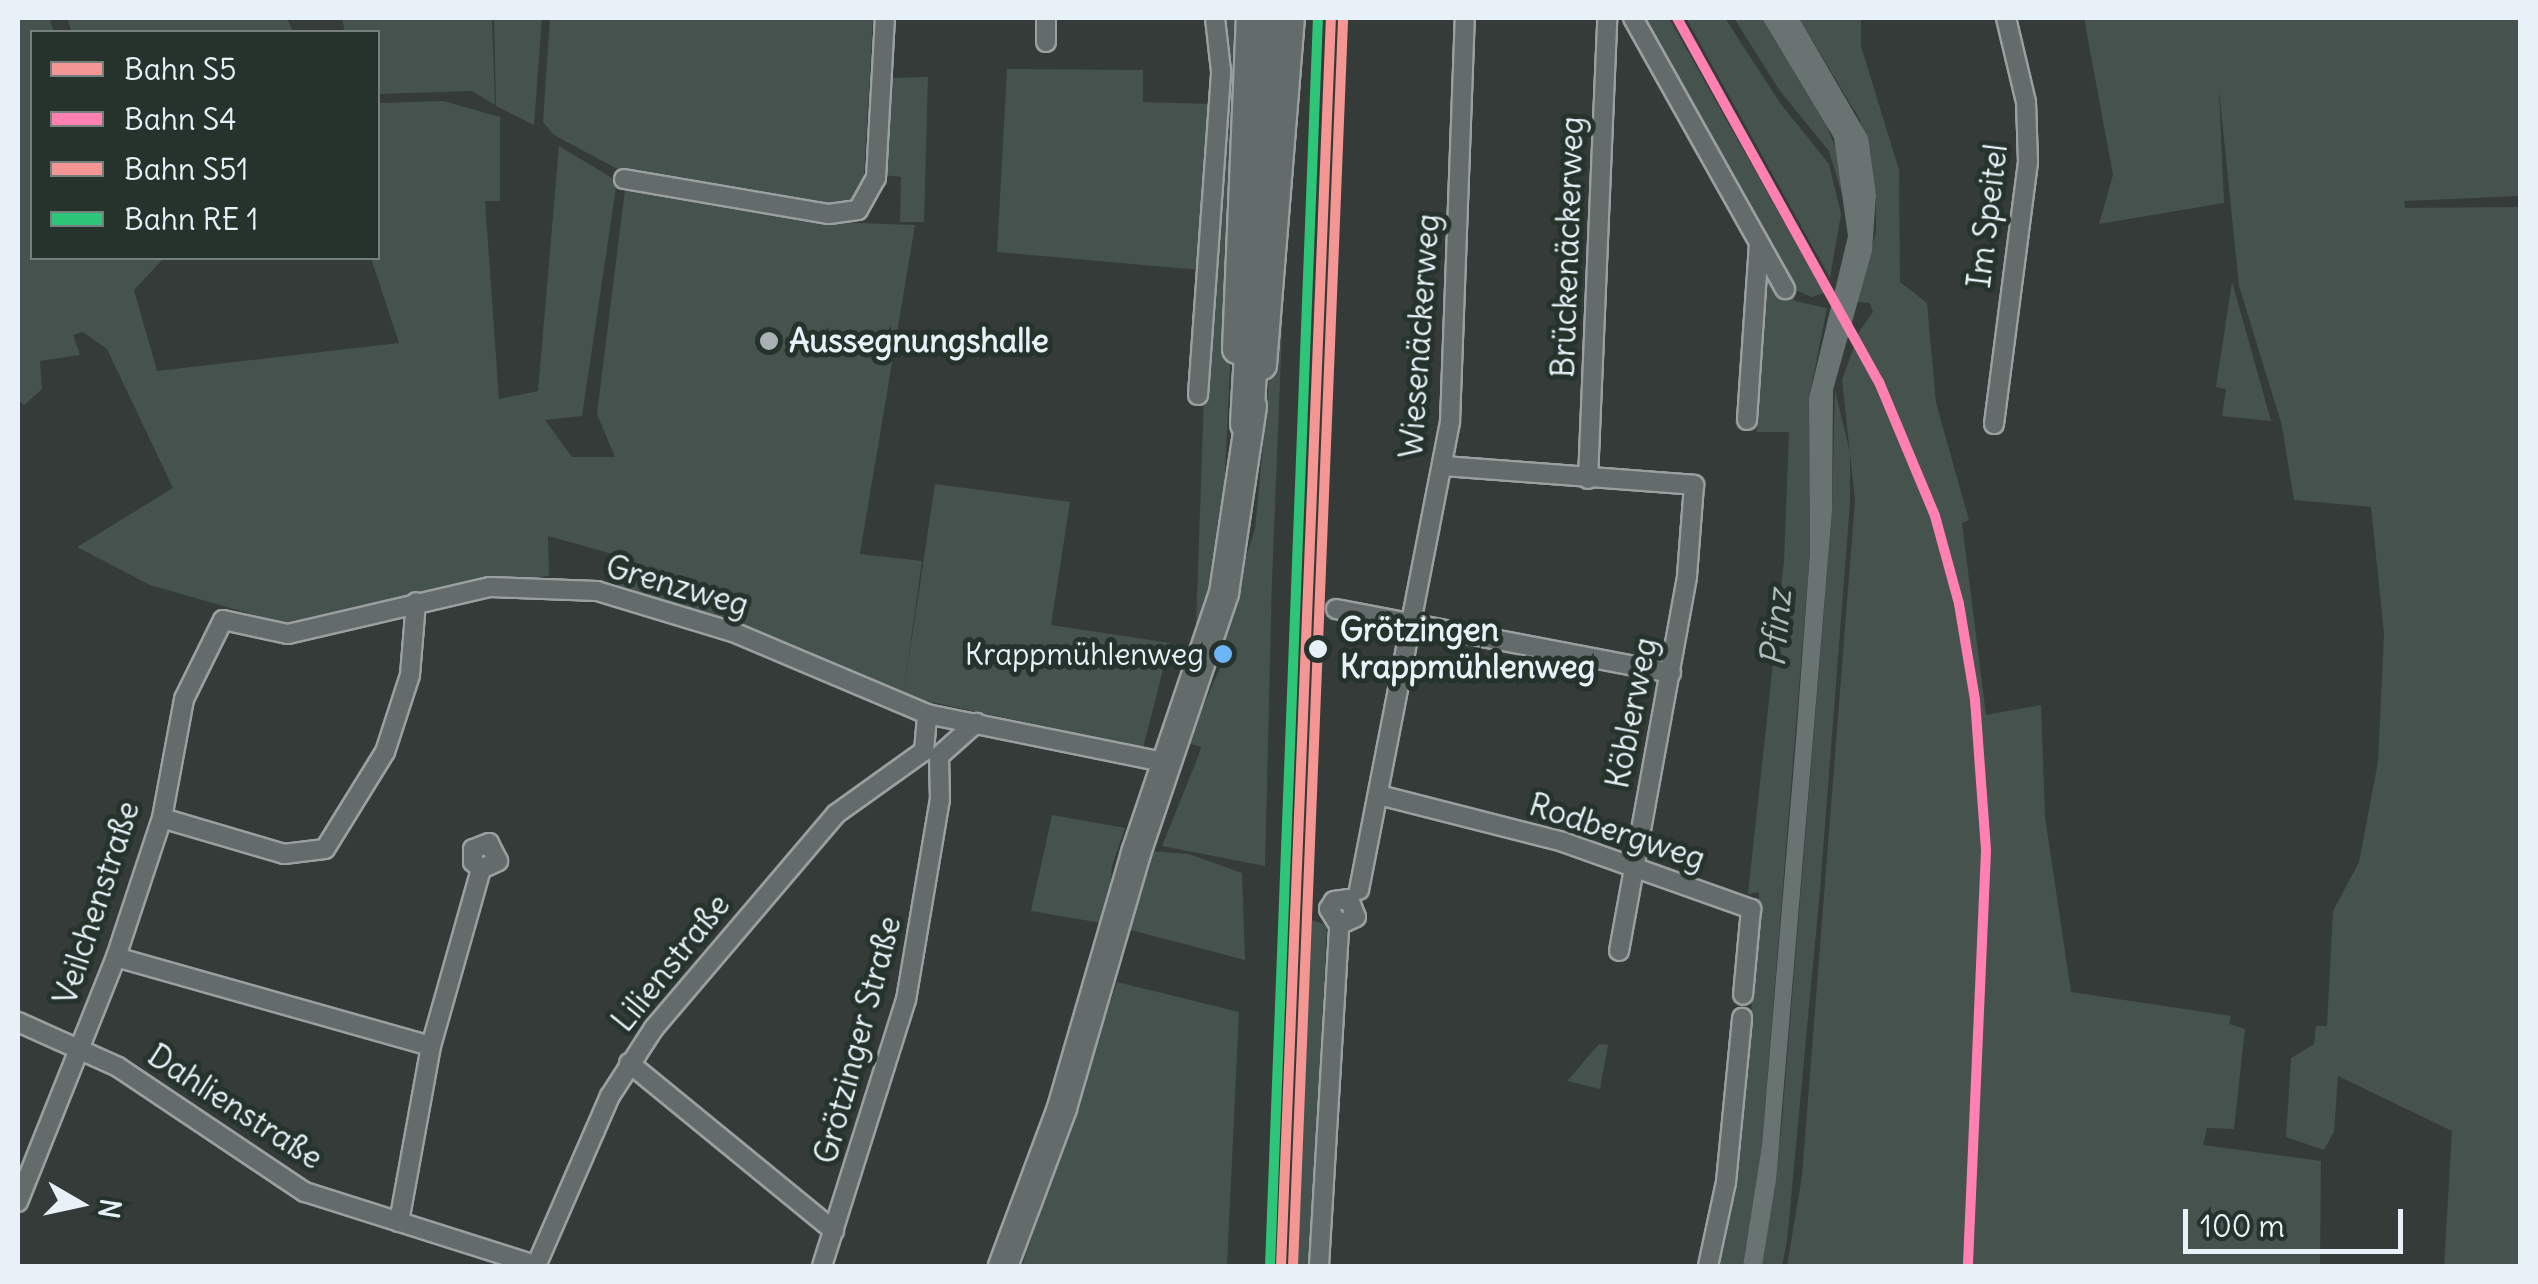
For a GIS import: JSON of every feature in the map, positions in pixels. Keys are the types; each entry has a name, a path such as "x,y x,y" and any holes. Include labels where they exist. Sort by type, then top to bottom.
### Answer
{"highway":[{"path":"1248,424 1270,18"}],"main road":[{"path":"1248,424 1237,362 1237,287 1251,18"},
{"path":"1004,1266 1062,1108 1227,581 1248,424 1274,276 1290,18"}],"street":[{"path":"624,179 810,211 858,210 876,178 885,18"},
{"path":"1046,18 1046,42"},
{"path":"1198,395 1221,71 1215,18"},
{"name":"Wiesenäckerweg","path":"1359,890 1443,466 1452,385 1465,18"},
{"name":"Brückenäckerweg","path":"1588,479 1607,18"},
{"path":"1632,18 1785,290"},
{"name":"Im Speitel","path":"1994,424 2028,162 2026,102 2006,18"},
{"path":"1748,420 1759,244"},
{"path":"1443,466 1588,479"},
{"name":"Köblerweg","path":"1588,479 1694,485 1671,673 1619,951"},
{"name":"Grenzweg","path":"223,620 288,634 416,602 521,586 624,596 790,654 928,714 1167,763"},
{"path":"162,818 284,854 325,850 385,752 410,675 416,602"},
{"path":"1336,610 1671,673"},
{"name":"Veilchenstraße","path":"18,1202 116,957 162,818 184,698 223,620"},
{"path":"928,714 932,753 976,723"},
{"name":"Lilienstraße","path":"537,1266 585,1146 629,1063 836,814 932,753"},
{"name":"Grötzinger Straße","path":"822,1266 906,1000 940,800 932,753"},
{"name":"Rodbergweg","path":"1378,795 1634,864 1751,910 1744,995"},
{"path":"399,1222 432,1046 481,870"},
{"path":"1319,1266 1339,925"},
{"path":"116,957 432,1046"},
{"path":"1708,1266 1726,1182 1742,1018"},
{"name":"Dahlienstraße","path":"18,1022 150,1088 305,1192 537,1266"},
{"path":"629,1063 834,1231"}],"shaded area":[{"path":"18,18 49,18 53,30 30,30 30,260 162,260 134,290 157,371 399,343 372,260 380,260 380,103 443,101 500,117 500,201 485,201 499,399 538,391 559,146 617,181 582,416 545,420 572,457 615,457 597,414 625,189 856,223 915,225 860,554 922,561 904,691 935,484 1070,502 1051,625 1170,643 1143,748 904,696 775,640 615,587 623,557 548,536 549,576 424,591 343,618 289,625 150,585 77,547 173,488 107,349 83,332 73,335 80,355 40,361 42,389 24,405 18,400"},
{"path":"67,18 287,18 292,30 71,30"},
{"path":"342,18 492,18 495,105 472,91 380,94 380,30 345,30"},
{"path":"494,18 542,18 534,125 496,106"},
{"path":"550,18 873,18 863,194 851,209 640,181 554,135 543,122"},
{"path":"1223,18 1246,18 1221,562 1155,750 1196,627 1204,395 1228,57"},
{"path":"1645,18 1669,18 1824,293 1812,297 1791,288"},
{"path":"1686,18 1725,18 1780,103 1829,164 1841,214 1830,278"},
{"path":"1734,18 1762,18 1819,107 1841,161 1848,214 1829,151 1780,91"},
{"path":"1762,18 1799,18 1868,137 1876,195 1872,251 1833,390 1832,511 1776,1180 1762,1266 1743,1266 1762,1145 1796,740 1810,552 1809,398 1848,236 1834,138"},
{"path":"1799,18 1861,18 1861,46 1899,170 1900,282 1927,303 1936,403 1969,520 1962,523 1986,715 2041,705 2045,817 2071,992 2231,1016 2229,1024 2245,1029 2234,1129 2207,1128 2203,1145 2321,1161 2320,1266 1787,1266 1802,1176 1855,500 1842,380 1859,332 1873,312 1870,303 1857,302 1876,232 1876,195 1860,120"},
{"path":"2084,18 2520,18 2520,196 2404,201 2405,208 2520,207 2520,1266 2444,1266 2452,1131 2338,1076 2334,1132 2324,1150 2286,1137 2291,1058 2314,1044 2316,1026 2327,1026 2333,911 2359,862 2378,762 2384,634 2371,507 2294,500 2282,426 2239,286 2219,90 2224,203 2099,224 2113,175"},
{"path":"1007,69 1143,70 1143,102 1211,104 1200,270 997,252"},
{"path":"928,77 924,222 900,222 901,177 883,175 890,78"},
{"path":"1288,182 1265,866 1162,846 1201,747 1187,743 1223,661 1227,614 1255,529"},
{"path":"1764,263 1795,301 1827,308 1809,398 1810,552 1762,1145 1743,1266 1716,1266 1739,1149 1749,1047 1759,892 1748,894 1784,561 1789,432 1757,432"},
{"path":"2232,282 2271,421 2222,416 2226,389 2216,387"},
{"path":"1835,390 1850,453 1850,503 1820,890 1787,1241 1782,1266 1762,1266 1781,1131 1832,511"},
{"path":"1052,815 1125,828 1112,866 1107,924 1031,911"},
{"path":"1149,851 1189,854 1242,873 1245,960 1127,929"},
{"path":"1308,919 1327,925 1310,1266 1294,1266"},
{"path":"1117,982 1239,1012 1227,1266 1022,1266"},
{"path":"1599,1044 1608,1045 1600,1089 1567,1081"}],"rail line":[{"name":"S5","path":"1281,1266 1331,18"},
{"name":"S4","path":"1677,18 1879,382 1935,516 1959,604 1975,700 1986,851 1968,1266"},
{"name":"S51","path":"1293,1266 1343,19"}],"transit line":[{"path":"1270,1266 1318,18"}],"place":[{"name":"Aussegnungshalle","path":"769,341"},
{"name":"Grötzingen Krappmühlenweg","path":"1318,649"},
{"name":"Krappmühlenweg","path":"1223,654"}],"water label":[{"name":"Pfinz","path":"1775,628"}]}
